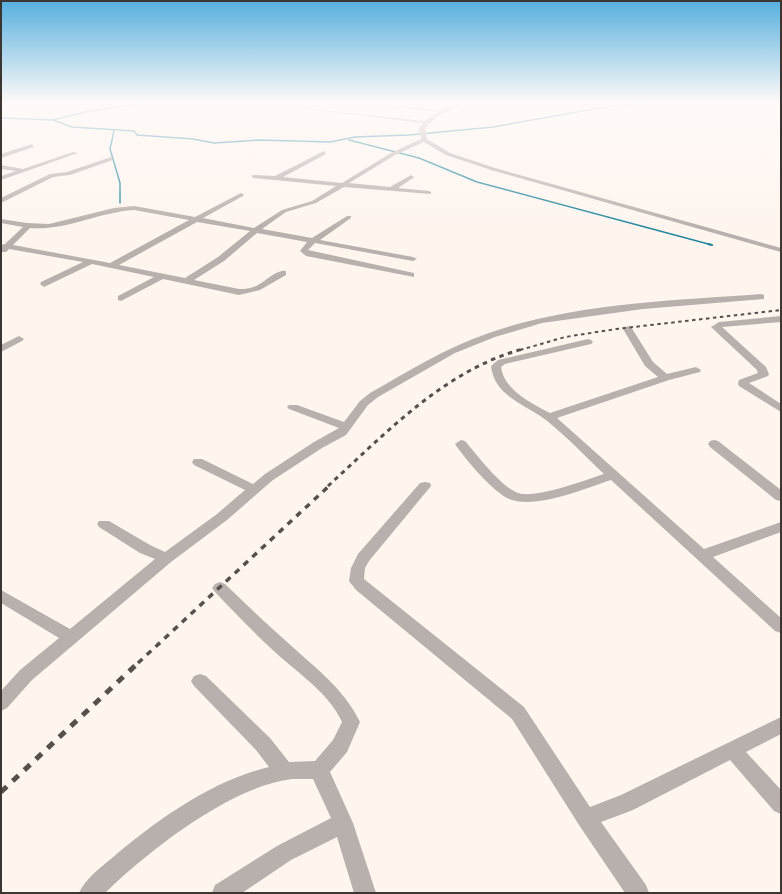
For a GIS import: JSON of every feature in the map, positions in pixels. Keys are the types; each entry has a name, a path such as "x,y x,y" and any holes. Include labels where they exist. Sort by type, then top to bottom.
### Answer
{"street":[{"path":"188,280 221,259 256,230 284,211 314,202 393,154 414,145"},
{"path":"432,145 448,154 493,169 781,250"},
{"path":"1,156 32,146"},
{"path":"1,178 75,153"},
{"path":"275,179 324,153"},
{"path":"1,167 52,176 68,174 111,159"},
{"path":"1,201 52,176"},
{"path":"254,176 429,193"},
{"path":"392,189 411,177"},
{"path":"112,265 241,195"},
{"path":"1,221 24,225 54,225 124,208 196,219 412,259"},
{"path":"349,217 314,240 304,249 304,251 309,254 411,275"},
{"path":"3,249 30,224"},
{"path":"3,249 91,261 246,292 259,288 283,273"},
{"path":"44,284 91,261"},
{"path":"121,298 164,275"},
{"path":"1,703 26,675 166,558 255,490 269,477 318,445 342,433 364,403 405,376 452,351 527,324 564,317 643,306 762,297"},
{"path":"781,319 719,325 716,327 762,369 764,374 743,382 743,384 781,409"},
{"path":"628,329 649,364 664,378"},
{"path":"1,349 19,339"},
{"path":"588,342 502,362 496,366 496,371 503,384 512,394 549,417 615,475 781,627"},
{"path":"549,417 664,378 696,370"},
{"path":"294,406 346,427"},
{"path":"461,444 504,490 521,498 560,491 615,475"},
{"path":"714,444 781,496"},
{"path":"198,462 255,490"},
{"path":"425,486 363,558 358,568 356,581 518,713 586,818 638,893"},
{"path":"104,524 145,549 166,558"},
{"path":"702,555 781,527"},
{"path":"220,588 272,639 335,696 348,712 351,722 340,746 319,770"},
{"path":"1,596 70,637"},
{"path":"200,681 263,744 285,772"},
{"path":"586,818 626,803 781,725"},
{"path":"732,749 781,804"},
{"path":"90,893 102,880 159,834 228,791 253,780 285,772 302,769 319,770"},
{"path":"319,770 343,822 365,893"},
{"path":"223,893 284,853 343,822"}],"waterway":[{"path":"111,145 110,149 120,183 120,203"},
{"path":"367,145 419,158 477,182 712,245 708,244"}],"railway":[{"path":"521,350 565,337 616,329 781,310"},
{"path":"328,486 395,424 443,387 468,372 495,359 521,350"},
{"path":"138,663 330,485"},
{"path":"1,792 139,662"}]}
